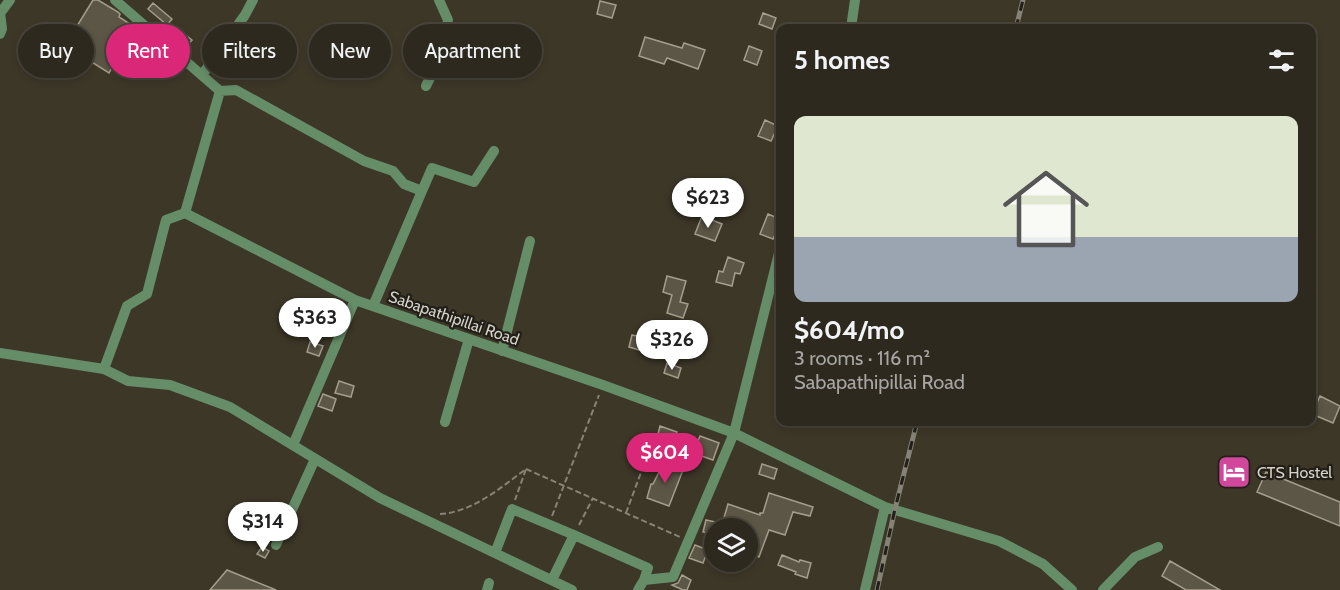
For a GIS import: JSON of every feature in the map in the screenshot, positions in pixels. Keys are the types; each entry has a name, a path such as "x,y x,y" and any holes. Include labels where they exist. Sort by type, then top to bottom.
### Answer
{"street":[{"path":"0,34 2,29 0,12 10,0"},
{"path":"115,0 220,91 236,90 364,161 393,171 404,184 422,191"},
{"path":"201,75 245,15 253,0"},
{"path":"426,86 439,59 448,20 439,0"},
{"path":"852,24 855,0"},
{"path":"104,369 127,306 147,294 166,220 185,213 220,91"},
{"path":"373,306 432,168 474,182 494,151"},
{"name":"Sabapathipillai Road","path":"185,213 355,300 603,385 734,433 885,507 999,541 1043,564 1072,590"},
{"path":"502,351 530,241"},
{"path":"641,585 673,577 734,433 776,262"},
{"path":"293,446 355,300"},
{"path":"445,422 469,339"},
{"path":"0,353 104,369 128,381 170,385 230,407 380,498 572,590"},
{"path":"276,545 315,459"},
{"path":"865,590 885,507"},
{"path":"495,553 512,509 648,568 641,585"},
{"path":"552,580 574,535"},
{"path":"1103,590 1135,557 1158,547"}],"path":[{"path":"548,524 603,385"},
{"path":"626,513 653,440"},
{"path":"526,469 688,541"},
{"path":"512,509 526,469"},
{"path":"440,514 452,513 483,501 526,469"},
{"path":"574,535 592,498"}],"building":[{"path":"93,0 98,0 118,12 119,17 130,24 106,24 106,71 94,64 94,24 78,24"},
{"path":"600,1 616,5 612,18 597,14"},
{"path":"153,3 172,19 166,24 148,9"},
{"path":"763,13 776,18 772,29 759,24"},
{"path":"645,37 682,48 684,43 705,50 698,69 667,58 664,64 639,56"},
{"path":"749,46 762,51 757,65 744,60"},
{"path":"765,120 776,125 771,141 758,136"},
{"path":"768,214 776,217 776,233 773,239 760,234"},
{"path":"702,216 722,224 715,241 695,234"},
{"path":"728,257 744,263 740,274 735,273 732,286 716,282 719,271 723,272"},
{"path":"667,276 686,281 680,302 688,304 683,318 667,313 672,295 663,292"},
{"path":"632,335 642,337 639,350 629,347"},
{"path":"310,342 323,346 319,356 307,352"},
{"path":"667,363 681,368 678,378 664,373"},
{"path":"339,381 354,386 351,397 335,393"},
{"path":"323,394 336,399 332,411 318,406"},
{"path":"1320,396 1340,406 1333,423 1316,416 1316,405"},
{"path":"660,426 677,432 673,443 657,438"},
{"path":"700,436 719,443 713,460 693,453"},
{"path":"664,462 683,470 669,506 647,498 651,484"},
{"path":"762,464 777,469 774,479 759,474"},
{"path":"1266,472 1340,502 1340,526 1257,492"},
{"path":"769,493 813,507 810,516 793,512 785,535 769,530 759,557 758,518 724,518 728,504 760,515 763,513"},
{"path":"695,545 704,548 703,563 689,558"},
{"path":"262,547 269,551 265,558 257,554"},
{"path":"782,555 799,562 800,560 811,563 807,578 778,565"},
{"path":"1170,561 1220,590 1186,590 1162,576"},
{"path":"227,570 276,590 210,590"},
{"path":"682,575 691,580 687,590 672,585 678,583"}],"railway":[{"path":"1017,24 1023,0"},
{"path":"877,590 916,426"}],"place":[{"name":"CTS Hostel","path":"1234,472"}]}
